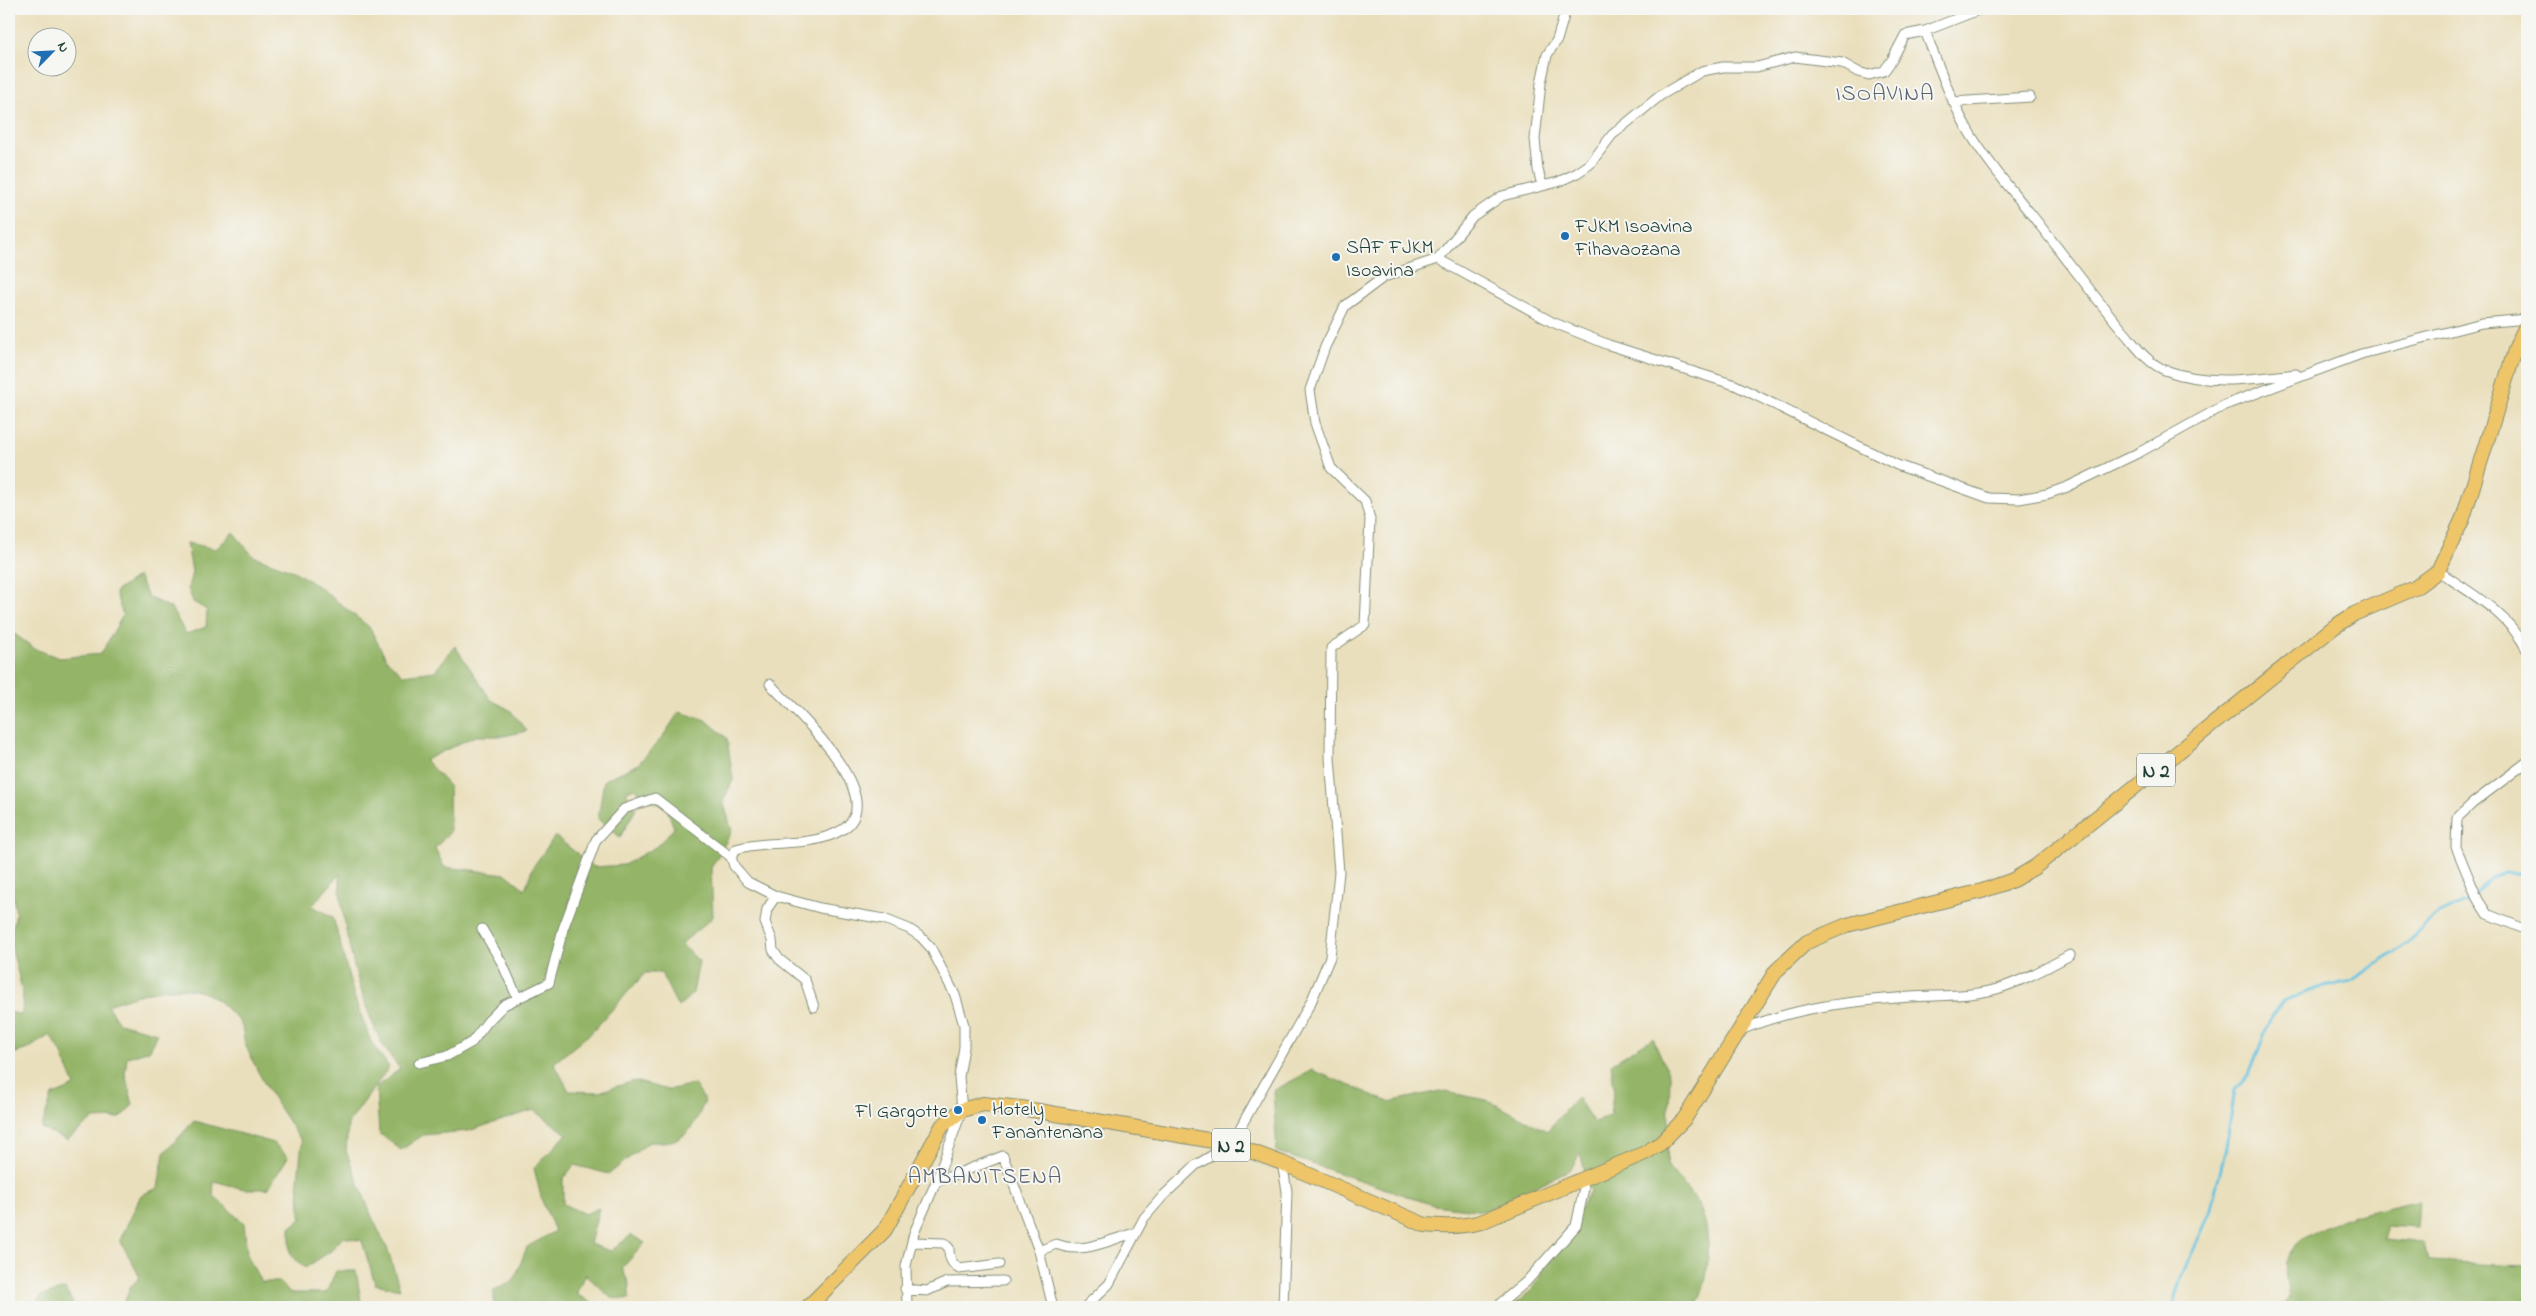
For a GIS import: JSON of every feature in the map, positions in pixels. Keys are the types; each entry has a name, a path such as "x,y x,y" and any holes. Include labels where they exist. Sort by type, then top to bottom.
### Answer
{"main road":[{"name":"N 2","path":"808,1307 885,1230 942,1126 962,1110 983,1104 1020,1108 1231,1144 1282,1163 1417,1221 1439,1226 1462,1226 1481,1222 1583,1181 1645,1153 1671,1134 1685,1118 1776,971 1807,942 1847,925 1982,892 2013,880 2035,867 2098,819 2334,627 2354,614 2415,588 2438,571 2463,518 2516,348 2527,324"}],"street":[{"path":"1542,185 1538,170 1535,139 1541,83 1547,55 1557,40 1566,9"},
{"path":"1085,1307 1109,1284 1144,1218 1163,1196 1196,1165 1231,1144 1311,1002 1330,957 1339,872 1330,758 1331,648 1365,625 1370,519 1365,501 1330,468 1315,423 1310,390 1325,347 1344,306 1384,276 1438,259 1473,216 1502,196 1558,182 1590,164 1612,135 1661,95 1702,71 1723,67 1757,67 1795,56 1842,63 1858,72 1869,75 1884,71 1892,60 1904,35 1925,31 1981,9"},
{"path":"1925,31 1953,102 2000,179 2042,227 2091,293 2149,361 2164,370 2195,379 2243,380 2307,373"},
{"path":"1953,102 2030,97"},
{"path":"1438,259 1552,322 1609,345 1736,385 1897,465 1989,498 2019,499 2048,494 2067,487 2140,452 2225,405 2360,354 2482,323 2527,319"},
{"path":"2438,571 2499,612 2521,638 2527,650"},
{"path":"731,857 736,849 748,845 807,842 837,833 851,824 858,811 857,797 849,776 816,733 770,684"},
{"path":"2527,762 2473,802 2457,818 2456,847 2471,886 2488,914 2527,930"},
{"path":"419,1063 447,1056 472,1042 488,1020 504,1005 549,983 563,929 596,840 624,809 655,798 731,857 734,866 748,882 776,896 820,908 884,919 909,929 921,937 931,948 951,988 964,1025 964,1047 959,1077 962,1110 912,1242 906,1266 905,1290 907,1307"},
{"path":"776,896 767,909 764,922 772,940 773,950 779,959 804,980 814,1007"},
{"path":"482,928 502,963 518,999"},
{"path":"1739,1031 1807,1009 1850,1001 1966,995 1998,989 2035,974 2070,955"},
{"path":"936,1182 1003,1156 1039,1251 1052,1307"},
{"path":"1282,1163 1287,1190 1283,1307"},
{"path":"1496,1307 1526,1282 1576,1226 1584,1188 1583,1181"},
{"path":"1039,1251 1056,1244 1070,1249 1092,1248 1135,1233"},
{"path":"912,1242 944,1243 949,1248 949,1258 953,1265 959,1268 998,1264"},
{"path":"905,1290 927,1291 947,1282 1003,1282"}],"green space":[{"path":"233,532 253,556 294,571 319,587 369,627 387,660 403,675 435,671 455,646 491,700 510,710 527,731 504,736 475,736 425,760 449,786 450,832 435,848 444,867 506,874 525,889 533,867 555,836 594,867 624,865 657,846 674,828 666,806 651,801 634,788 626,792 636,809 620,837 598,819 604,780 637,765 662,738 679,712 706,720 727,738 733,780 723,801 732,831 711,868 713,917 681,944 699,961 693,993 678,1007 661,973 645,973 592,1032 554,1063 569,1091 599,1092 634,1081 668,1090 694,1084 705,1101 696,1121 686,1134 679,1138 671,1141 649,1142 609,1174 574,1165 563,1179 563,1204 585,1214 599,1208 590,1244 611,1251 631,1235 645,1243 622,1268 629,1284 629,1299 611,1298 585,1274 576,1294 598,1307 494,1307 494,1290 514,1280 527,1247 555,1231 542,1201 534,1168 567,1134 534,1110 468,1131 423,1135 401,1150 379,1133 376,1087 400,1069 384,1047 376,1031 360,988 343,913 340,874 312,906 333,917 354,996 371,1042 389,1067 348,1124 346,1151 372,1217 387,1248 400,1289 375,1284 362,1241 343,1237 331,1251 305,1268 290,1255 290,1228 301,1219 298,1180 302,1142 264,1083 245,1044 240,1022 215,999 201,992 186,989 154,991 107,1005 119,1023 157,1033 150,1050 127,1057 125,1074 133,1105 120,1118 93,1119 67,1140 41,1128 52,1096 75,1086 61,1052 50,1035 28,1049 9,1055 9,1012 22,1015 23,994 10,941 16,913 9,873 9,630 35,649 60,658 101,654 123,615 115,592 138,576 148,597 171,608 186,634 206,627 207,610 193,602 188,588 192,572 187,543 216,549"},
{"path":"1653,1038 1670,1077 1667,1165 1698,1204 1706,1228 1708,1242 1707,1271 1700,1297 1695,1307 1511,1307 1532,1290 1590,1191 1580,1153 1571,1169 1486,1211 1433,1205 1277,1152 1273,1091 1312,1070 1389,1102 1440,1091 1487,1100 1547,1131 1577,1097 1594,1123 1610,1115 1614,1088 1611,1064"},
{"path":"194,1121 274,1143 288,1157 268,1189 244,1189 214,1181 213,1195 244,1223 247,1255 261,1282 279,1282 291,1293 326,1293 336,1271 356,1271 362,1307 123,1307 130,1287 140,1277 120,1240 141,1195 158,1188 164,1153"},
{"path":"2419,1200 2417,1228 2386,1226 2385,1239 2424,1243 2428,1261 2527,1265 2527,1307 2281,1307 2289,1298 2286,1263 2293,1249 2306,1237 2342,1220"},
{"path":"65,1289 75,1307 33,1307 41,1296"}],"waterway":[{"path":"2172,1307 2180,1280 2210,1213 2226,1147 2235,1090 2249,1074 2271,1018 2284,1002 2310,990 2351,981 2399,950 2435,916 2467,901 2491,878 2504,873 2527,873"}],"place":[{"name":"FJKM Isoavina Fihavaozana","path":"1565,236"},
{"name":"SAF FJKM Isoavina","path":"1336,257"},
{"name":"Fl Gargotte","path":"958,1110"},
{"name":"Hotely Fanantenana","path":"982,1120"}],"district":[{"name":"ISOAVINA","path":"1885,92"},
{"name":"AMBANITSENA","path":"985,1175"}]}
